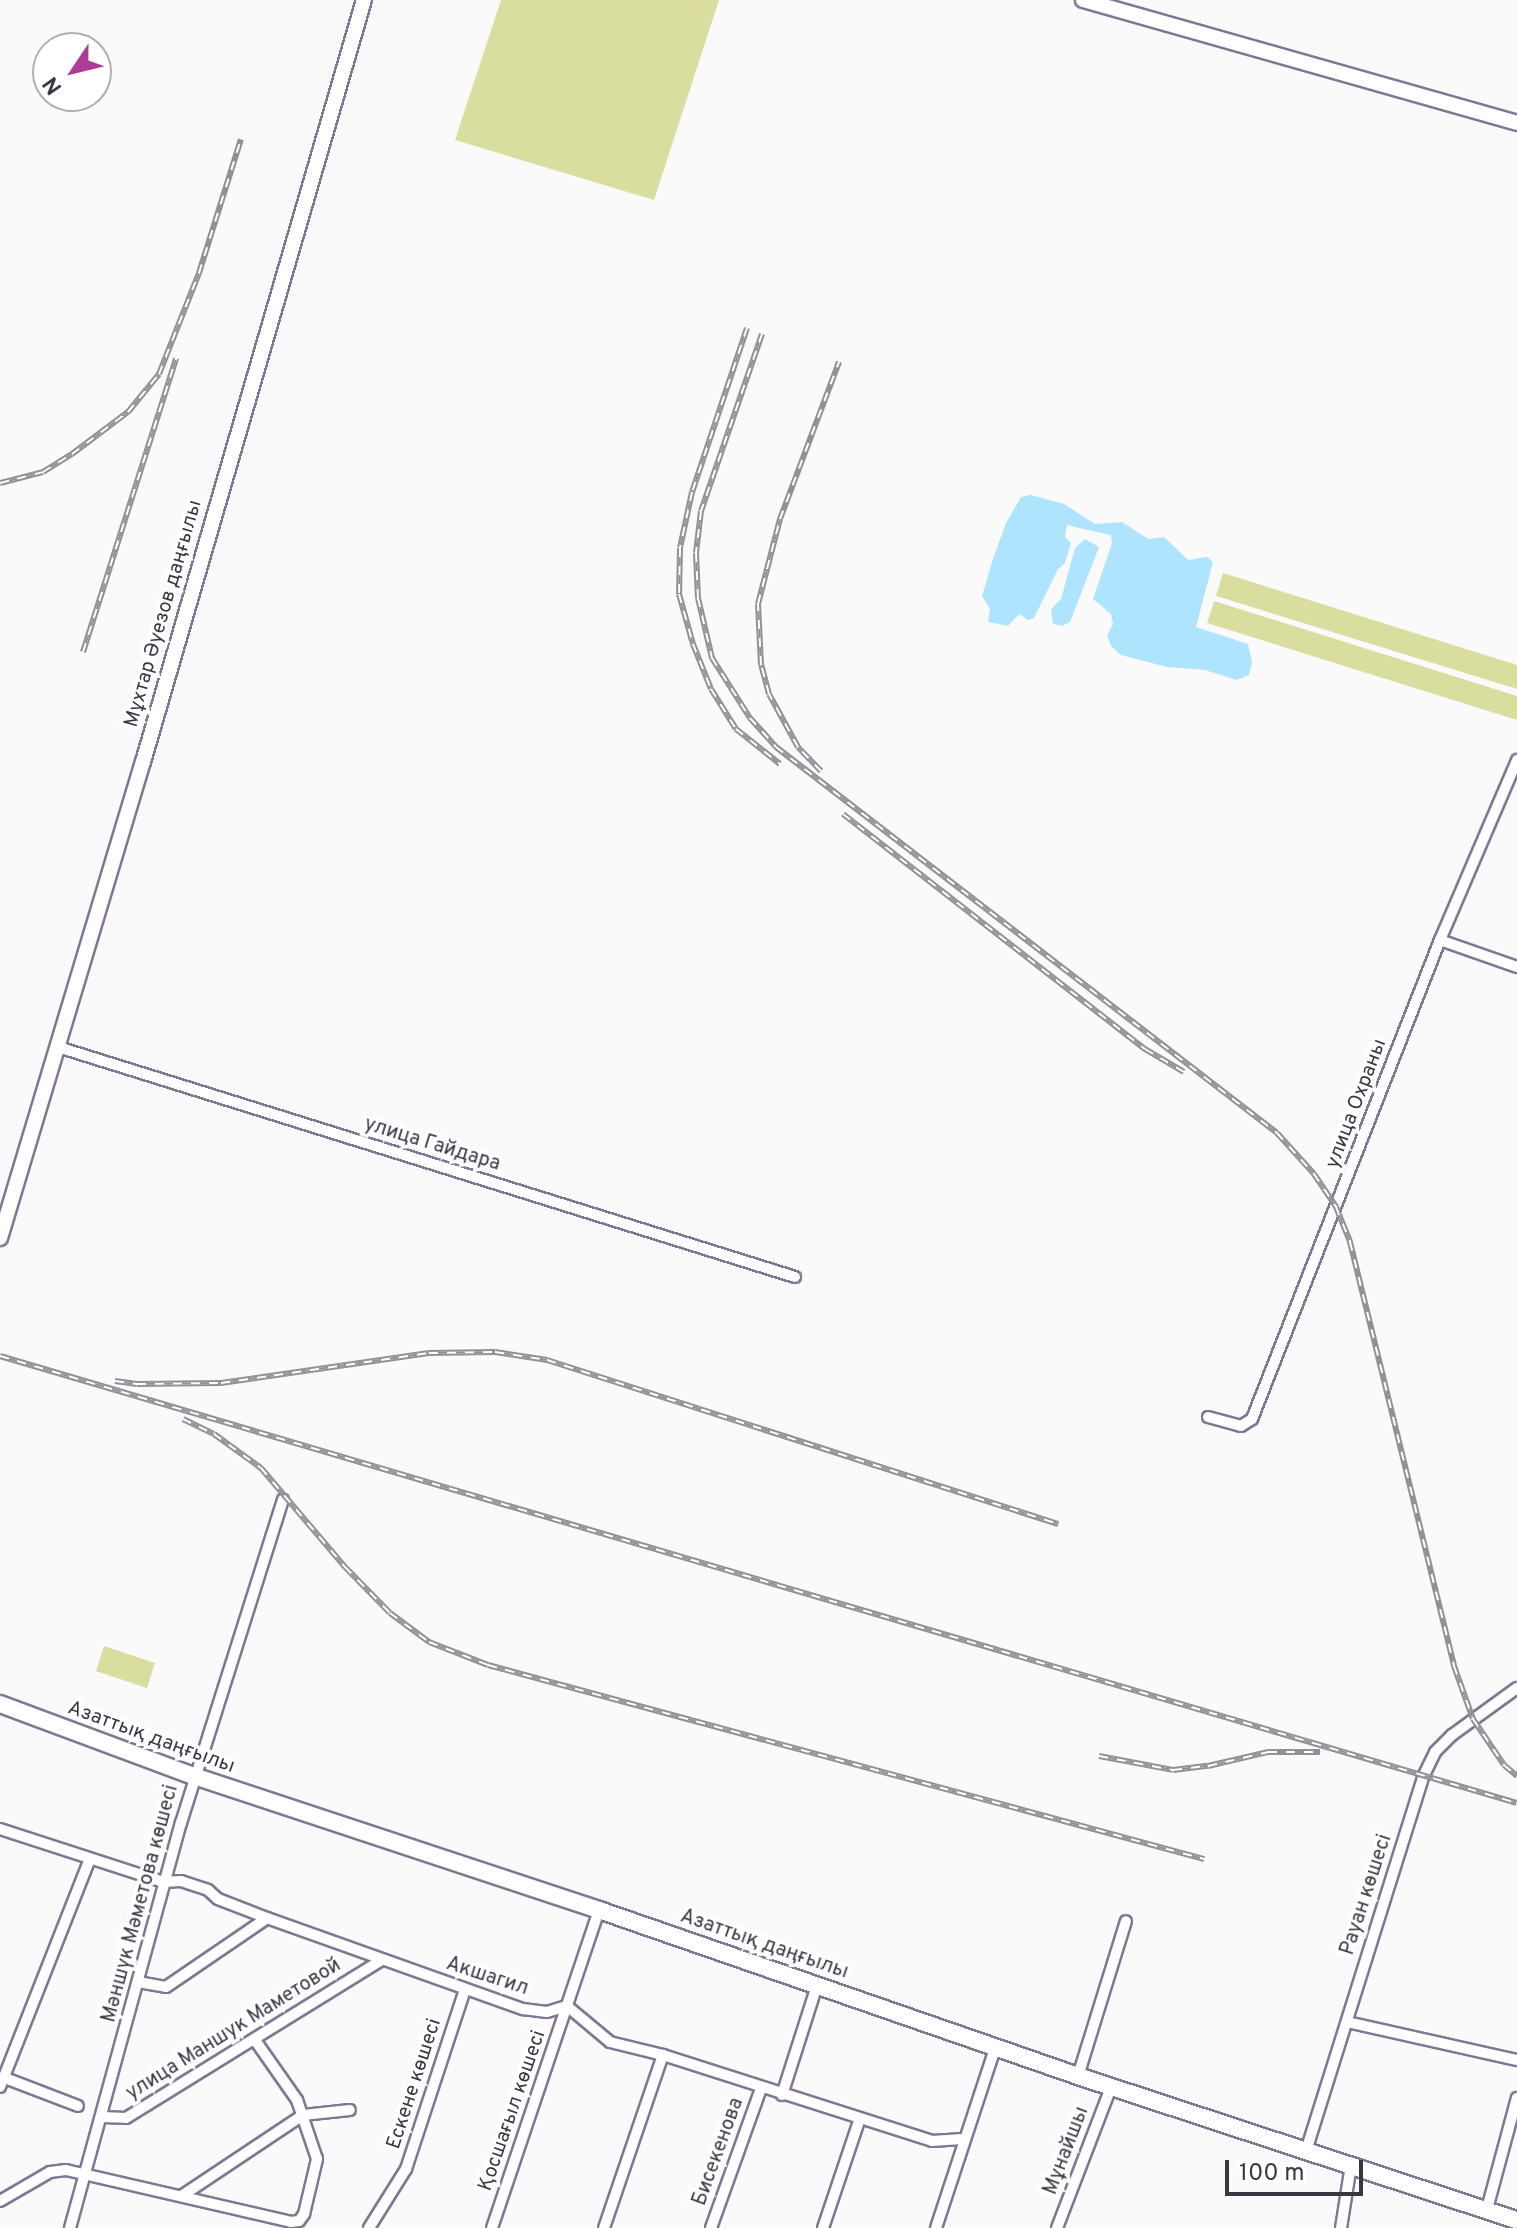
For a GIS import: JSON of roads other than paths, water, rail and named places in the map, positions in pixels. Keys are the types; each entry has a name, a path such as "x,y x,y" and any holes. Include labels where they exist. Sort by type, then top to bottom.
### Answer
{"main road":[{"name":"Мұхтар Әуезов даңғылы","path":"0,1238 364,0"},
{"path":"1083,0 1517,123"},
{"name":"Азаттық даңғылы","path":"0,1704 194,1776 599,1910 1078,2076 1517,2220"}],"street":[{"name":"улица Охраны","path":"1208,1417 1241,1426 1252,1419 1440,940 1517,760"},
{"path":"1440,940 1517,967"},
{"name":"улица Гайдара","path":"58,1047 795,1277"},
{"name":"Мәншүк Мәметова көшесі","path":"70,2228 194,1776 226,1688 283,1500"},
{"name":"Рауан көшесі","path":"1306,2151 1424,1775 1435,1752 1452,1735 1517,1688"},
{"name":"Акшагил","path":"0,1829 163,1882 181,1881 208,1890 218,1899 267,1918 523,2009 547,2012 567,2006"},
{"path":"78,2106 2,2084 90,1859"},
{"name":"Қосшағыл көшесі","path":"492,2228 599,1910"},
{"path":"138,1982 166,1987 267,1918"},
{"path":"1078,2076 1126,1921"},
{"name":"улица Маншук Маметовой","path":"101,2117 126,2118 382,1960"},
{"path":"782,2095 817,1985"},
{"name":"Ескене көшесі","path":"369,2228 406,2169 465,1990"},
{"path":"567,2006 610,2042 663,2055 859,2121 932,2141 962,2139"},
{"path":"1347,2022 1517,2060"},
{"path":"0,2201 50,2172 84,2172 291,2222 299,2221 304,2214 317,2159 303,2115 255,2040"},
{"path":"936,2228 962,2139 996,2046"},
{"path":"604,2228 663,2055"},
{"name":"Мұнайшы","path":"1057,2228 1111,2087"},
{"name":"Бисекенова","path":"711,2228 761,2088"},
{"path":"1487,2209 1517,2098"},
{"path":"183,2195 303,2115 350,2110"},
{"path":"823,2228 859,2121"},
{"path":"1341,2228 1351,2165"}],"water":[{"path":"1031,495 1064,504 1095,524 1122,522 1148,539 1164,537 1188,560 1207,557 1213,562 1196,627 1248,644 1252,662 1249,675 1237,680 1205,670 1167,667 1121,655 1111,646 1107,635 1113,624 1111,614 1093,599 1112,543 1111,535 1067,525 1065,537 1071,543 1065,563 1058,569 1034,618 1028,620 1019,614 1008,626 988,622 990,609 982,596 993,559 1006,523 1021,497"},
{"path":"1085,539 1099,547 1070,622 1062,626 1053,624 1051,609 1061,599 1075,548"}],"railway":[{"path":"0,483 43,472 72,454 128,412 159,374 199,273 241,139"},
{"path":"747,328 692,492 680,548 679,594 693,644 711,689 736,729 780,764"},
{"path":"762,334 701,511 696,553 698,598 712,658 750,718 776,747 1277,1133 1314,1174 1336,1207 1350,1242 1454,1666 1473,1719 1504,1765 1517,1776"},
{"path":"83,652 176,358"},
{"path":"821,771 798,747 769,694 761,665 758,604 780,519 839,362"},
{"path":"843,814 1145,1049 1184,1072"},
{"path":"115,1381 137,1384 221,1383 429,1353 495,1352 547,1360 1058,1524"},
{"path":"0,1356 1517,1803"},
{"path":"183,1419 214,1434 261,1468 345,1567 390,1613 429,1642 488,1665 1204,1859"},
{"path":"1099,1756 1173,1770 1208,1766 1268,1752 1320,1752"}]}
